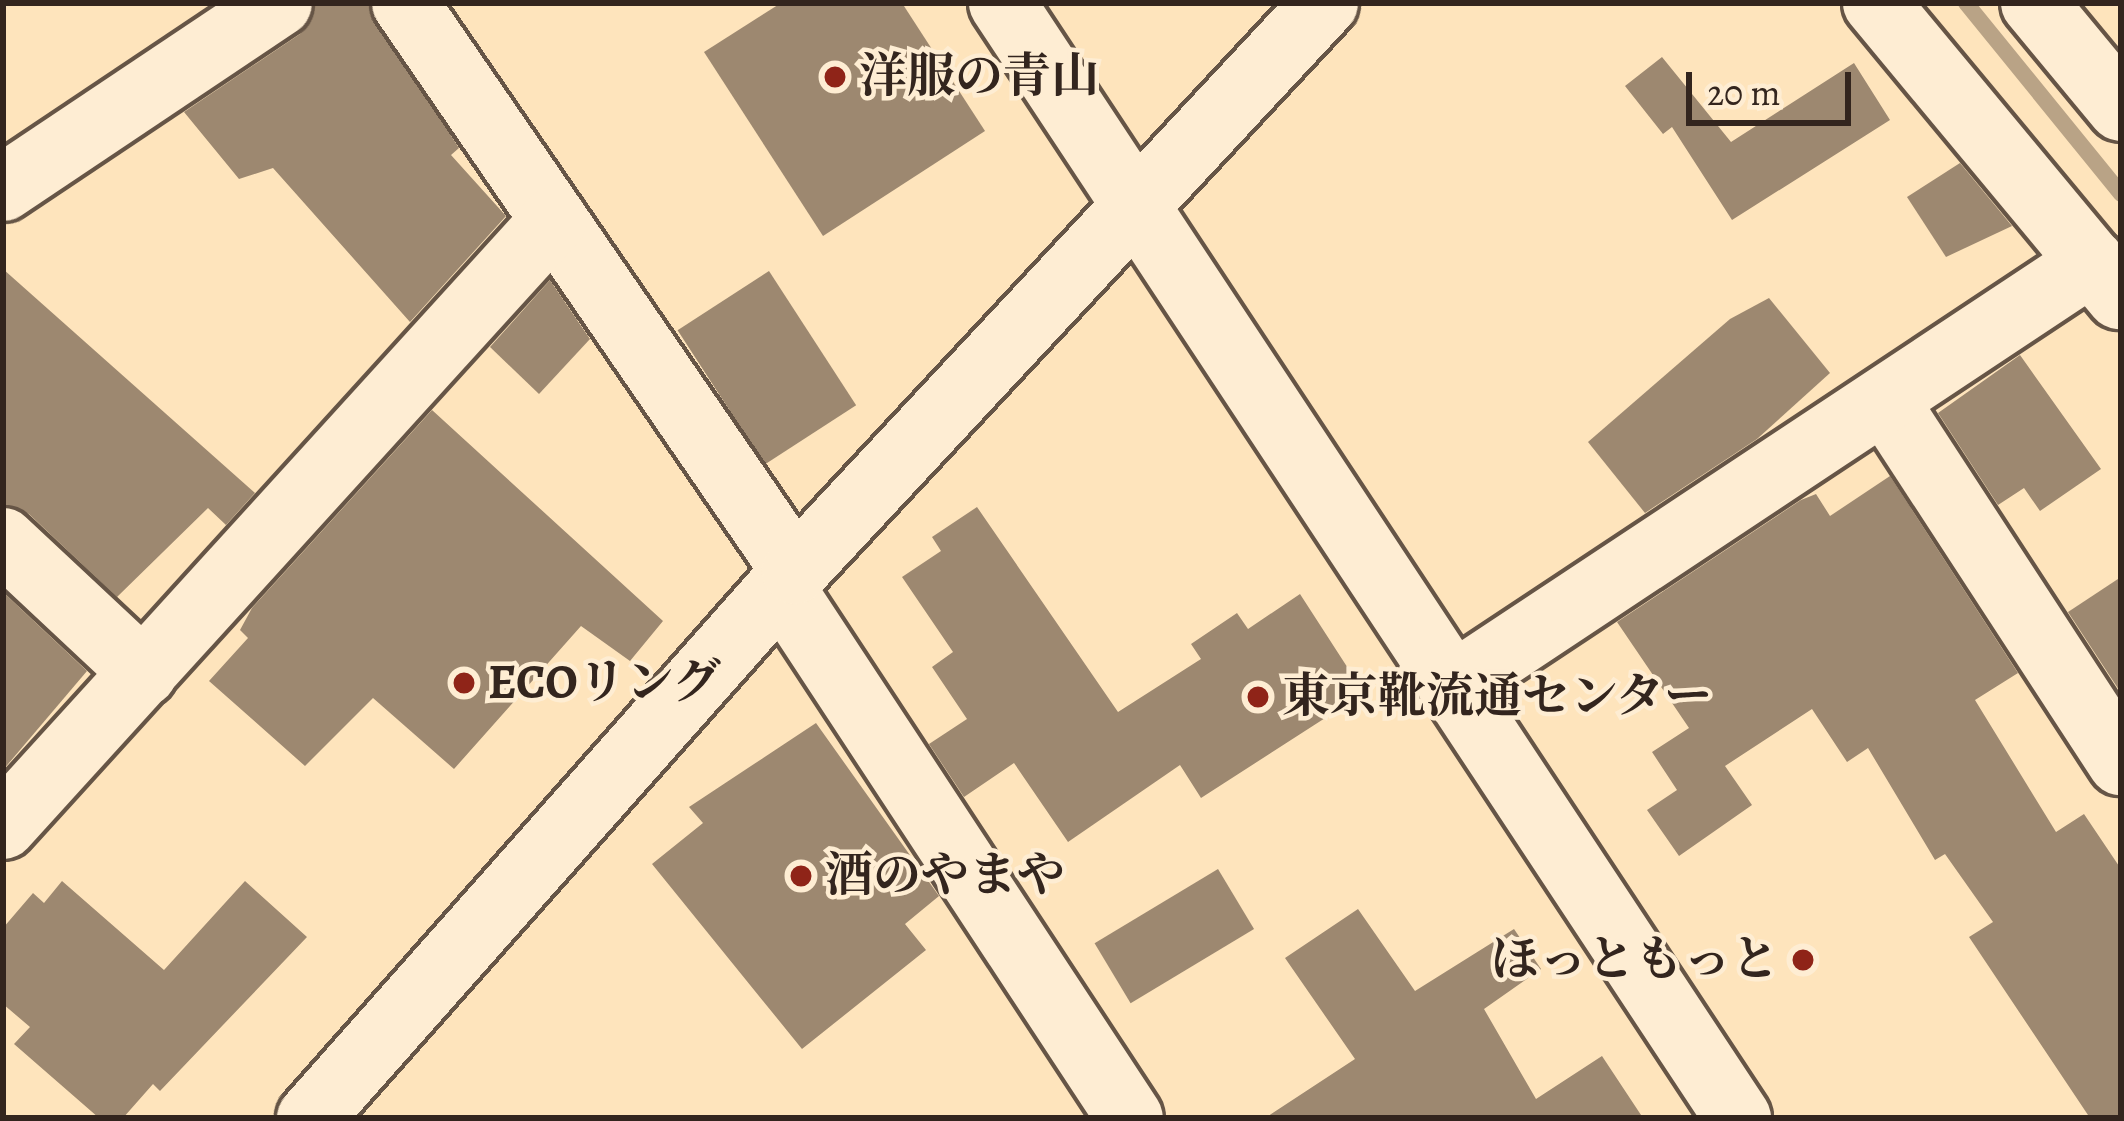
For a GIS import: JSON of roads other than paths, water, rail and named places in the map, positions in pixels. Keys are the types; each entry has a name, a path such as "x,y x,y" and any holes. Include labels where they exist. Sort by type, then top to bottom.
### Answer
{"street":[{"path":"3,188 279,3"},
{"path":"405,3 554,220 788,579 1130,1118"},
{"path":"1002,3 1738,1118"},
{"path":"310,1118 788,579 1138,211 1325,3"},
{"path":"1451,687 1886,402 2107,280 1876,3"},
{"path":"2034,3 2121,108"},
{"path":"3,826 554,220"},
{"path":"1886,402 2121,762"},
{"path":"3,542 144,673"}],"waterway":[{"path":"1966,3 2121,194"}],"place":[{"name":"洋服の青山","path":"835,77"},
{"name":"ECOリング","path":"464,683"},
{"name":"東京靴流通センター","path":"1258,697"},
{"name":"酒のやまや","path":"801,876"},
{"name":"ほっともっと","path":"1803,960"}]}
